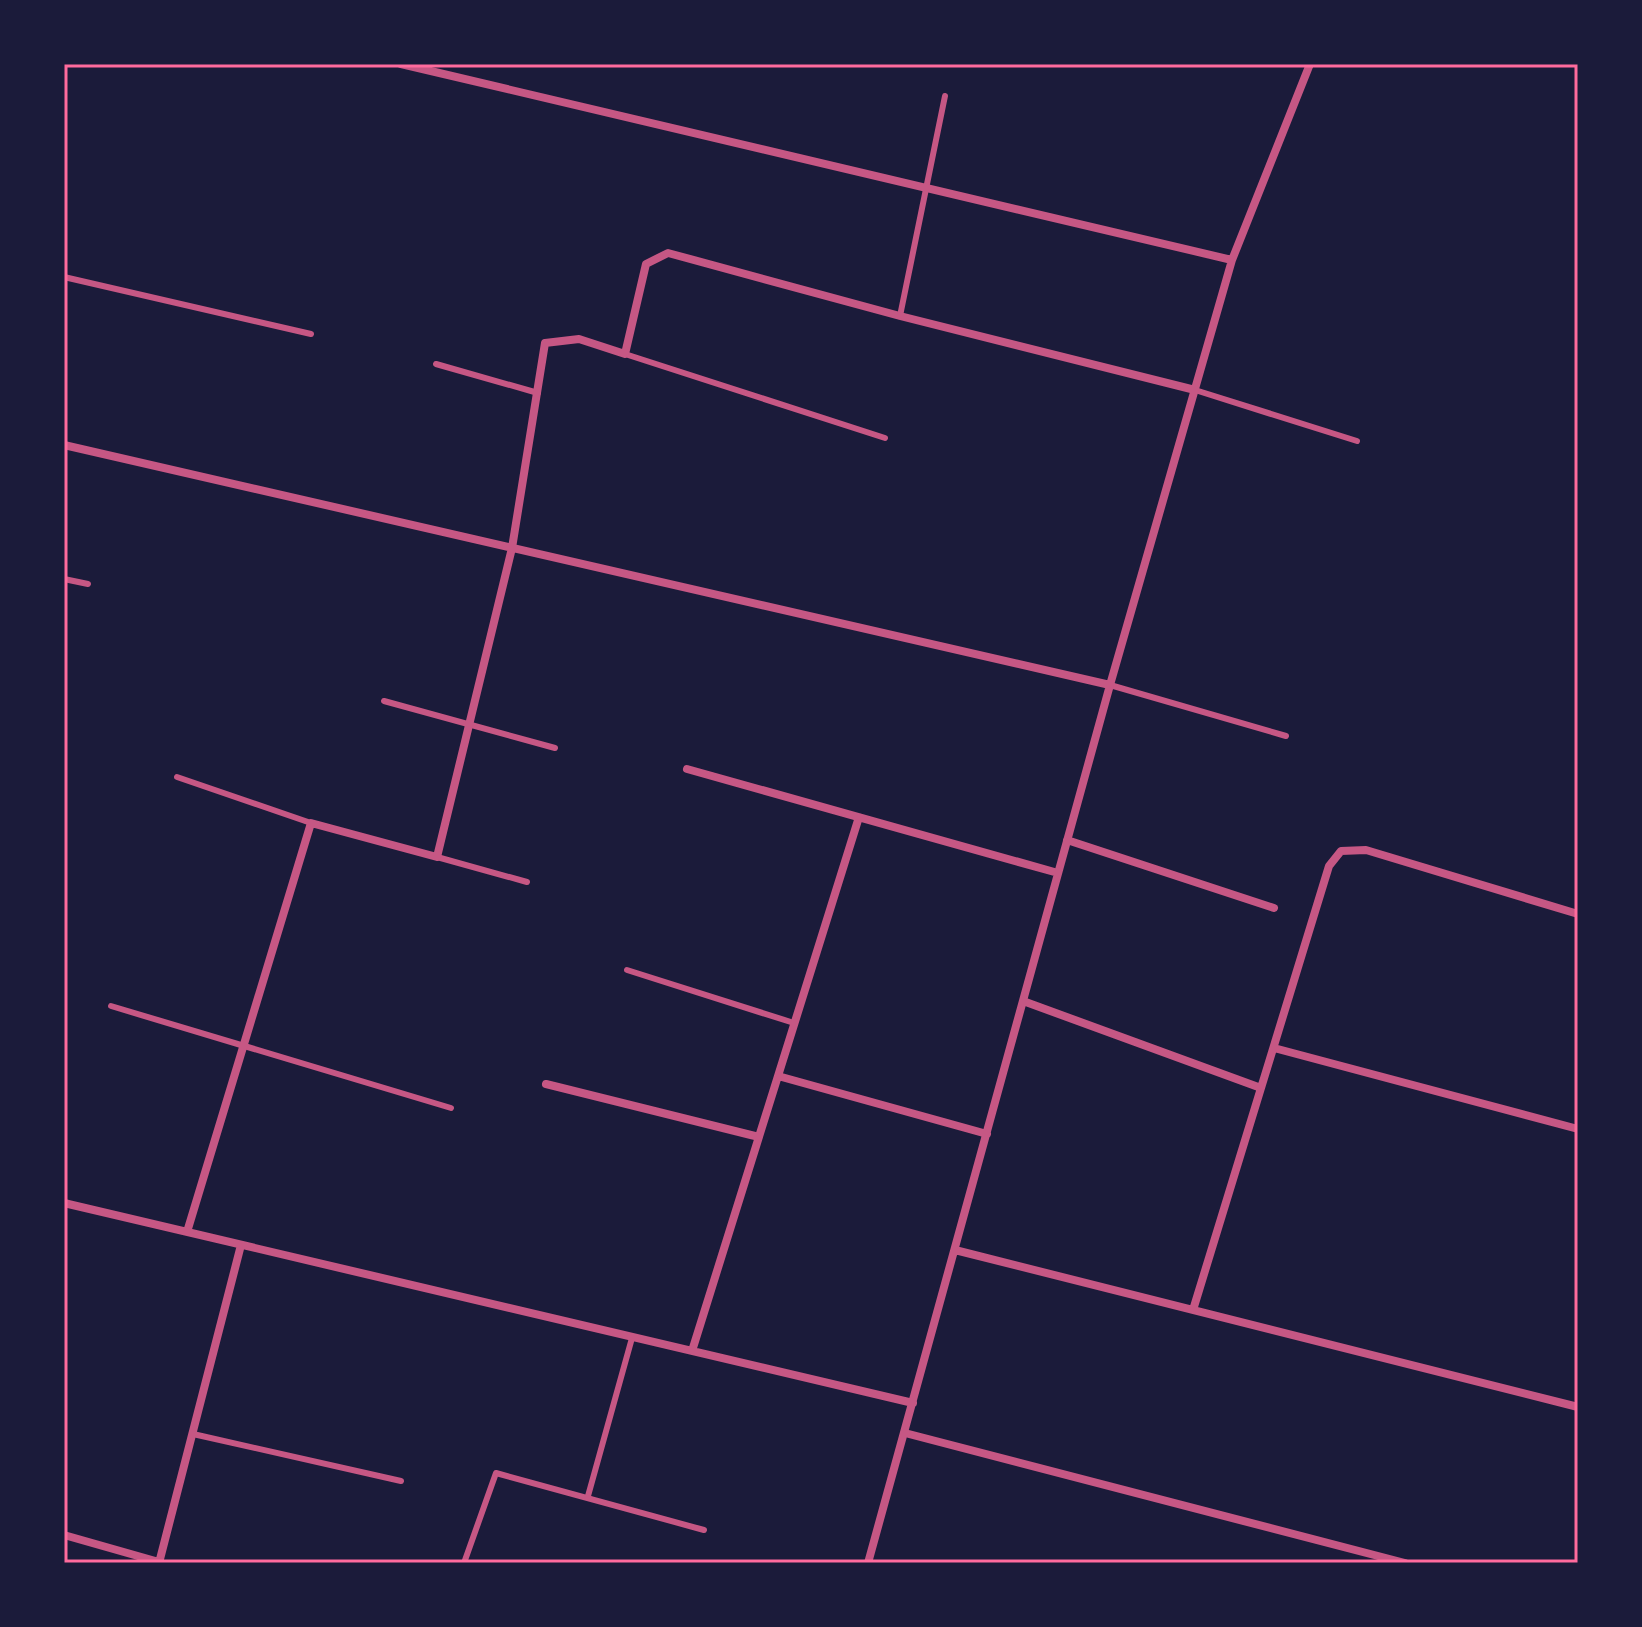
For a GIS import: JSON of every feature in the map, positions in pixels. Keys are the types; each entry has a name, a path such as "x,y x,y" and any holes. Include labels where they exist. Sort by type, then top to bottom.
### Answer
{"street":[{"path":"401,64 1232,260"},
{"path":"868,1563 1110,685 1232,260 1310,64"},
{"path":"187,1232 311,823 437,857 512,548 545,343 579,339 625,354 646,264 668,253 900,316 1195,390"},
{"path":"64,445 1110,685"},
{"path":"687,769 1058,873"},
{"path":"692,1351 859,817"},
{"path":"1067,840 1274,908"},
{"path":"1193,1310 1329,866 1341,851 1366,850 1578,914"},
{"path":"1023,1001 1261,1088"},
{"path":"1274,1048 1578,1129"},
{"path":"778,1076 987,1134"},
{"path":"546,1084 759,1137"},
{"path":"64,1203 913,1403"},
{"path":"64,1535 159,1562 241,1245"},
{"path":"955,1250 1578,1407"},
{"path":"905,1433 1371,1559 1405,1563"}],"lane":[{"path":"900,316 945,96"},
{"path":"64,277 311,334"},
{"path":"625,354 885,438"},
{"path":"436,364 538,393"},
{"path":"1195,390 1357,441"},
{"path":"64,579 88,584"},
{"path":"1110,685 1286,736"},
{"path":"384,701 555,748"},
{"path":"177,777 311,823"},
{"path":"437,857 527,882"},
{"path":"627,970 794,1023"},
{"path":"111,1006 451,1108"},
{"path":"588,1496 632,1338"},
{"path":"193,1434 401,1481"},
{"path":"464,1563 496,1473 704,1530"}]}
